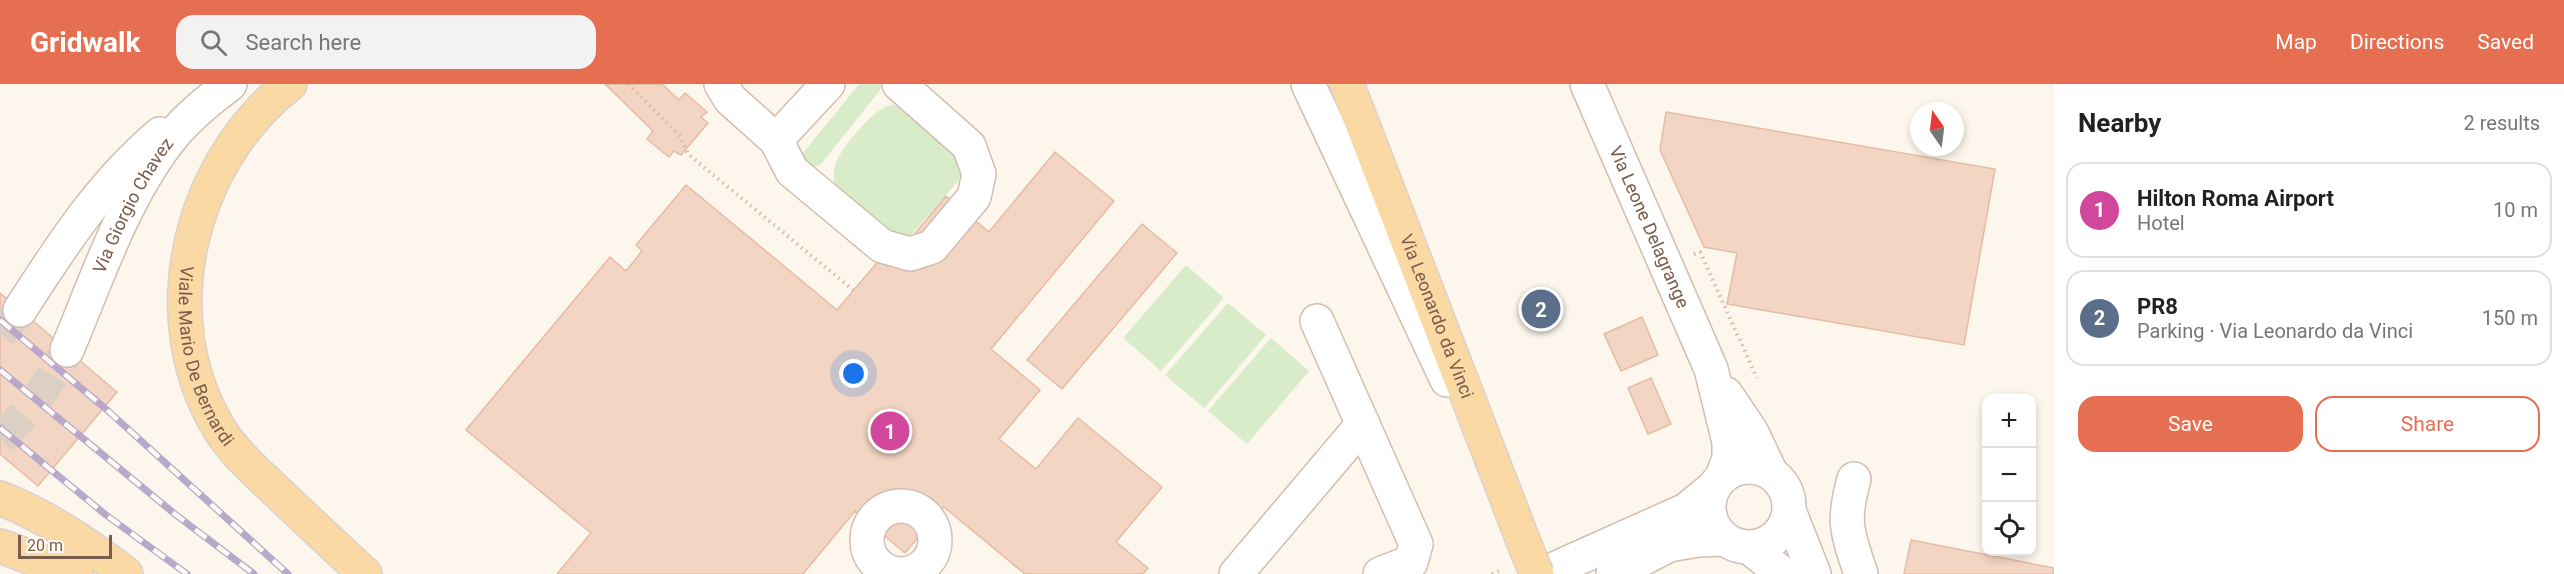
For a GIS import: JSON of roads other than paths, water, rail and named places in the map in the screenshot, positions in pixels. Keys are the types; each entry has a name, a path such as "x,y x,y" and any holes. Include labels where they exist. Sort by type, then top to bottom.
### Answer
{"main road":[{"name":"Viale Mario De Bernardi","path":"290,84 259,111 239,137 203,206 189,252 183,310 191,364 210,413 222,433 252,467 365,574"},
{"name":"Via Leonardo da Vinci","path":"1347,84 1527,566"},
{"path":"0,498 62,529 126,574"},
{"path":"0,546 76,574"}],"street":[{"path":"20,310 64,242 119,172 170,124 230,84"},
{"name":"Via Giorgio Chavez","path":"67,350 123,220 156,159 189,118 230,84"},
{"path":"239,137 274,103 302,84"},
{"path":"721,84 730,99 776,140 792,171 882,246 910,254 932,247 974,197 979,174 969,146 899,84"},
{"path":"776,140 828,84"},
{"path":"1308,84 1527,566 1686,510 1733,470 1745,466 1759,468 1780,480 1786,490 1790,513 1814,574"},
{"name":"Via Leone Delagrange","path":"1587,84 1711,369 1751,431 1771,473"},
{"path":"1317,321 1416,544 1411,562 1380,574"},
{"name":"Via Leone Delagrange","path":"1711,369 1729,442 1729,458 1717,482"},
{"path":"1236,574 1363,424"},
{"path":"1854,479 1846,510 1848,538 1861,574"},
{"path":"1717,482 1709,501 1709,515 1714,529 1783,574"},
{"path":"1613,574 1669,545 1698,540 1764,545 1776,537 1785,526 1790,513"}],"tunnel":[{"path":"0,334 20,310"},
{"path":"0,438 38,397 67,350"}],"railway":[{"path":"0,320 106,409 288,574"},
{"path":"0,370 176,515 254,574"},
{"path":"0,428 106,515 187,574"}],"place":[{"name":"PR8","path":"1541,309"},
{"name":"Hilton Roma Airport","path":"890,431"}]}
